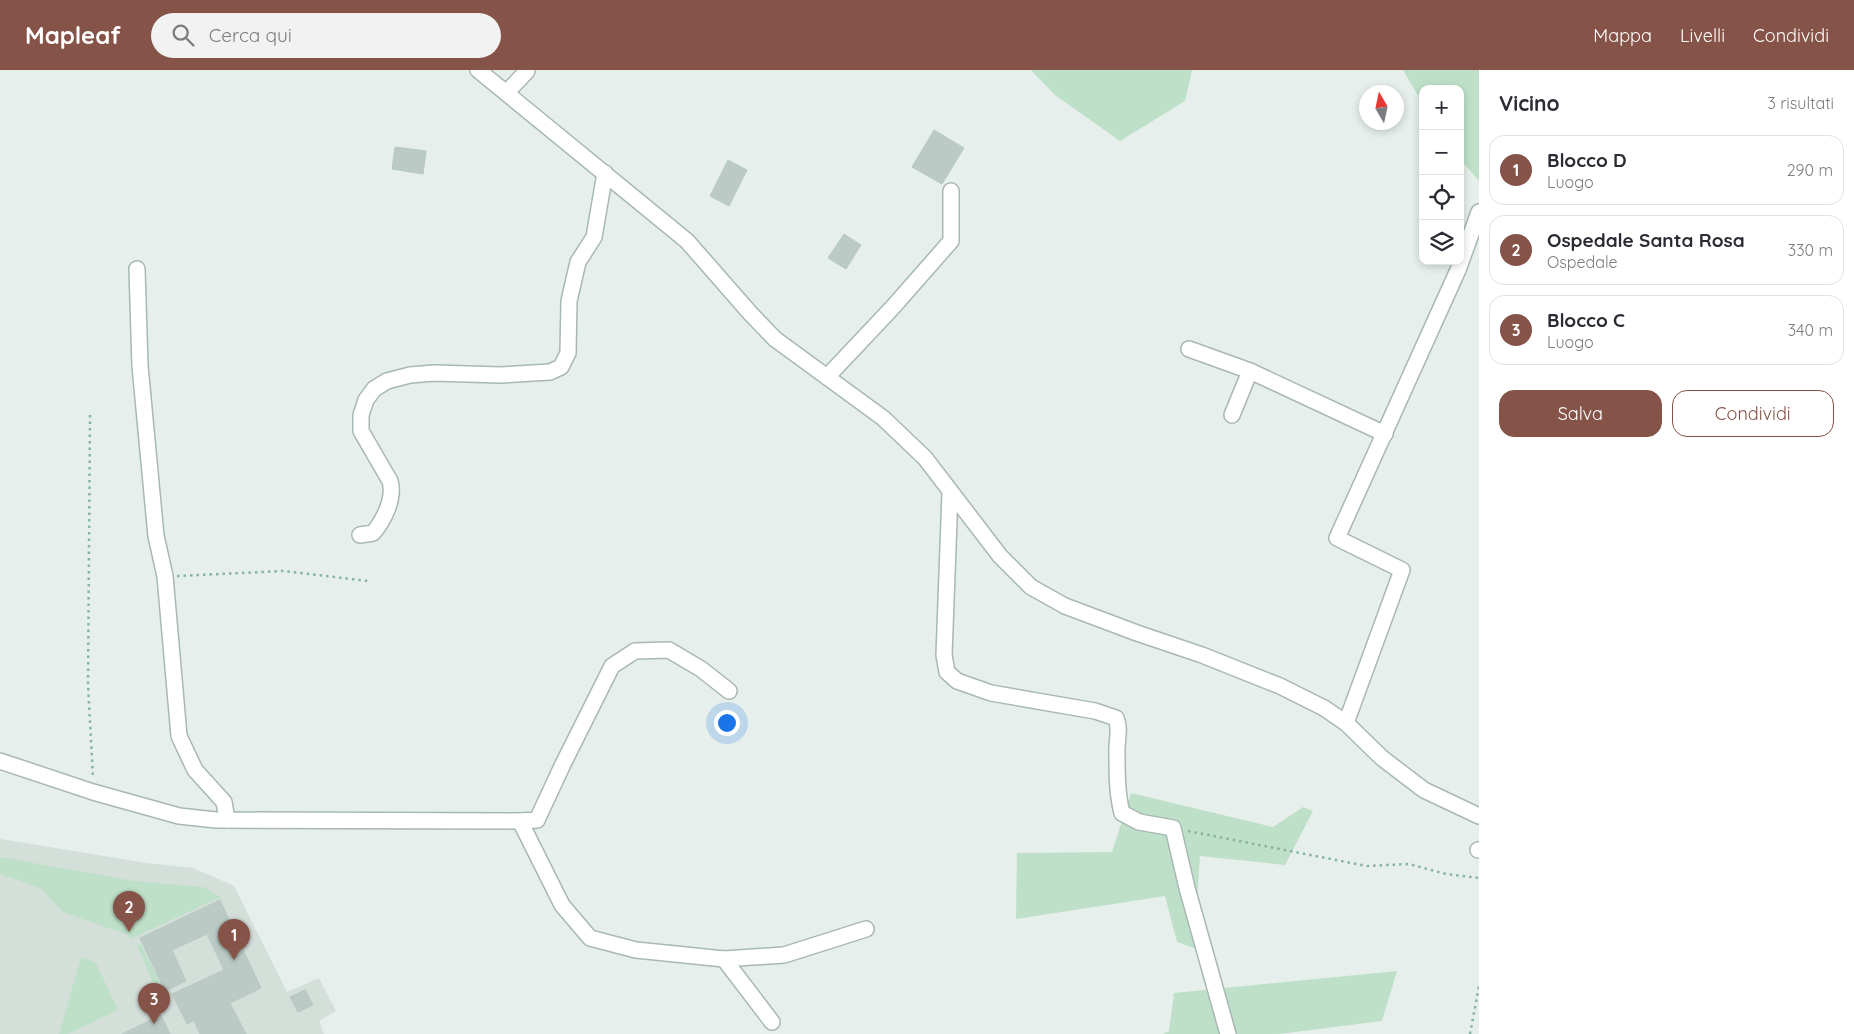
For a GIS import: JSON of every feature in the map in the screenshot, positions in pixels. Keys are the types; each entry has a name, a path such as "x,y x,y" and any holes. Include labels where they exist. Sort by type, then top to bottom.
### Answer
{"street":[{"path":"478,70 687,241 775,339 883,418 925,458 1000,556 1030,587 1065,606 1202,655 1280,686 1324,708 1346,723 1382,758 1424,790 1479,816"},
{"path":"507,92 526,71"},
{"path":"360,535 373,533 382,522 393,490 390,481 361,431 361,415 366,400 374,389 387,381 410,375 434,373 500,375 550,372 561,368 568,353 569,301 578,262 594,237 606,173"},
{"path":"827,377 893,307 951,241 951,191"},
{"path":"1346,723 1402,570 1338,538 1458,270 1479,212"},
{"path":"137,269 143,394 156,536 165,576 179,736 196,770 224,802 227,820"},
{"path":"1189,349 1250,371 1385,434"},
{"path":"1232,415 1250,371"},
{"path":"950,493 944,655 947,672 956,681 991,692 1095,712 1116,718 1119,726 1116,751 1118,798 1122,814 1139,822 1173,828 1187,888 1228,1034"},
{"path":"0,761 94,792 179,816 227,820 537,820 612,666 635,651 669,650 701,669 730,692"},
{"path":"520,821 562,905 590,938 636,950 724,959 784,955 866,929"},
{"path":"724,959 772,1022"}],"path":[{"path":"90,415 88,684 94,792"},
{"path":"165,576 282,571 368,581"},
{"path":"1173,828 1367,866 1409,864 1446,874 1479,878"},
{"path":"1470,1034 1479,986"}],"shaded area":[{"path":"0,839 147,863 193,868 234,886 287,992 319,978 336,1011 319,1021 324,1034 0,1034"}],"green space":[{"path":"1031,70 1192,70 1185,101 1120,141 1055,95"},
{"path":"1403,70 1479,70 1479,181 1464,164 1464,85 1419,85 1419,97"},
{"path":"1131,793 1273,827 1303,807 1313,811 1285,865 1200,856 1194,948 1177,942 1165,896 1016,919 1017,853 1112,852"},
{"path":"0,857 134,881 203,887 221,897 130,939 128,935 63,912 40,888 0,874"},
{"path":"141,944 165,993 159,996 137,946"},
{"path":"81,957 96,963 118,1010 68,1034 59,1034"},
{"path":"1397,971 1382,1021 1279,1034 1162,1034 1169,1031 1174,993"}],"building":[{"path":"934,130 964,148 942,184 912,167"},
{"path":"395,147 426,151 423,174 392,169"},
{"path":"728,160 747,170 729,206 710,196"},
{"path":"844,234 861,245 846,269 828,258"},
{"path":"220,900 261,988 187,1024 172,994 224,970 207,934 172,950 186,981 165,991 140,938"},
{"path":"305,990 313,1005 298,1012 290,997"},
{"path":"230,1003 246,1034 200,1034 194,1021"},
{"path":"161,1015 170,1034 122,1034"}],"place":[{"name":"Ospedale Santa Rosa","path":"129,932"},
{"name":"Blocco D","path":"234,960"},
{"name":"Blocco C","path":"154,1024"}]}
